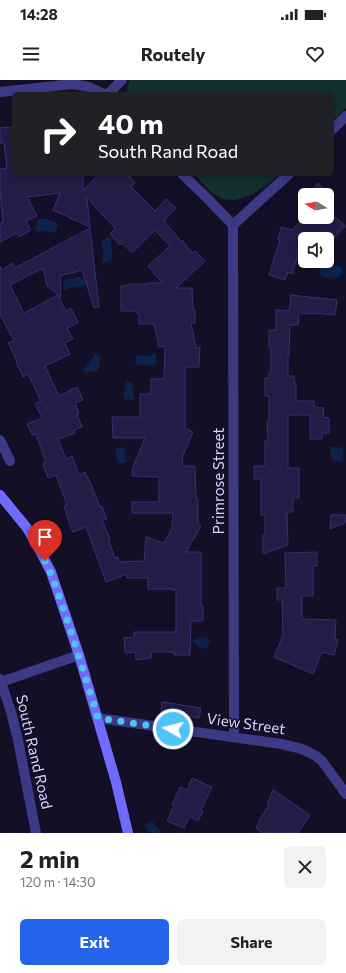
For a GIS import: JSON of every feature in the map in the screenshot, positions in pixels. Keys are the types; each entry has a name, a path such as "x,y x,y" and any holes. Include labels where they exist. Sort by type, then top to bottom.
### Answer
{"main road":[{"path":"0,495 27,528 51,572 79,655 98,718 116,782 128,833"}],"street":[{"path":"110,92 122,80"},
{"path":"0,92 73,84 89,87 100,92"},
{"path":"334,128 346,116"},
{"path":"184,176 233,226 287,176"},
{"name":"Primrose Street","path":"233,226 234,738"},
{"path":"0,440 10,461"},
{"path":"1,680 79,655"},
{"name":"South Rand Road","path":"1,680 18,740 36,833"},
{"name":"View Street","path":"98,718 294,747 317,756 346,794"}],"green space":[{"path":"130,80 346,80 346,108 334,119 334,92 127,92"},
{"path":"196,176 277,176 249,196 240,199 231,200 222,198 214,194"}],"water":[{"path":"38,219 46,219 57,223 58,225 56,232 40,232 35,230"},
{"path":"106,237 109,237 112,242 110,245 112,249 112,258 108,262 102,263 103,251 101,242"},
{"path":"334,266 339,266 342,269 340,277 326,278 321,276 320,268 334,268"},
{"path":"80,277 84,280 84,286 64,290 63,287 65,280"},
{"path":"95,354 101,356 98,371 85,372 84,368"},
{"path":"151,354 156,354 156,364 147,366 135,364 136,355 149,356"},
{"path":"126,381 134,383 134,400 124,399"},
{"path":"331,446 344,448 342,461 333,461 330,451"},
{"path":"125,447 126,463 117,463 116,448"},
{"path":"198,637 207,638 210,641 206,649 200,648 194,643 194,640"},
{"path":"151,820 163,833 150,833 144,826"}],"building":[{"path":"12,127 12,176 83,176 83,191 97,176 129,176 135,182 131,187 155,211 166,199 176,208 164,221 192,253 195,251 205,261 176,288 192,288 195,323 191,323 196,348 200,347 199,367 185,367 185,428 193,432 182,458 181,466 195,466 196,498 198,498 198,523 201,526 186,552 201,552 201,606 203,606 203,621 191,621 190,655 174,655 174,652 152,652 151,658 136,660 135,652 125,653 124,638 134,637 134,632 176,632 176,590 148,589 148,578 127,578 127,574 106,582 86,527 73,532 64,506 67,505 56,475 48,478 43,464 46,463 36,434 32,435 27,424 42,418 35,404 41,401 28,374 23,377 8,343 14,341 0,314 0,266 2,270 13,263 15,268 90,228 99,307 94,308 82,270 60,276 61,297 47,286 43,268 10,285 24,313 58,295 66,311 71,308 78,323 67,328 73,339 65,343 70,354 45,366 59,396 77,387 83,400 75,403 79,414 77,415 82,427 74,430 75,433 58,439 66,459 72,456 79,475 85,472 100,507 102,506 107,519 102,520 110,539 108,539 115,558 118,557 119,562 144,561 146,537 164,543 172,528 173,513 132,513 132,502 159,502 159,477 132,476 133,467 145,438 113,438 112,417 140,417 140,394 151,394 151,379 164,379 165,346 159,347 154,324 139,324 139,313 136,313 136,311 121,311 121,286 129,284 163,283 148,266 170,246 155,230 134,251 131,252 122,243 120,245 110,234 115,229 114,227 87,198 90,227 53,210 60,193 27,197 37,216 26,221 31,230 19,237 17,233 0,242 0,224 3,222 0,193 0,169 7,168 4,144 0,143 0,128"},
{"path":"318,183 323,188 313,188"},
{"path":"334,216 345,226 334,238 334,232 298,232 298,254 292,274 288,272 285,280 269,275 280,240 278,240 281,227 292,230 298,224 334,224"},
{"path":"291,295 337,300 335,315 299,313 298,325 290,325 288,356 288,376 294,376 294,383 296,383 296,401 314,401 314,407 324,408 323,417 329,418 329,433 322,433 322,439 310,439 310,415 288,415 288,468 299,468 299,498 293,498 293,512 287,512 288,545 263,554 265,515 261,515 261,479 254,479 254,466 265,466 265,440 268,440 267,422 269,422 269,396 265,396 265,378 269,378 269,372 271,372 269,330 276,330 276,310 289,311"},
{"path":"331,515 346,515 345,523 330,529"},
{"path":"317,552 317,566 313,566 313,596 302,596 302,619 336,620 335,639 338,639 334,655 322,652 313,674 274,657 283,635 282,600 277,600 277,588 286,588 285,553"},
{"path":"162,702 201,708 199,718 161,712"},
{"path":"192,778 212,787 201,810 203,811 198,821 189,817 184,828 167,821 180,787 187,790"},
{"path":"273,790 310,815 298,833 263,833 256,828 258,822 269,805 267,804"}],"route":[{"path":"45,561 51,572 67,619 98,718 173,729"}]}
